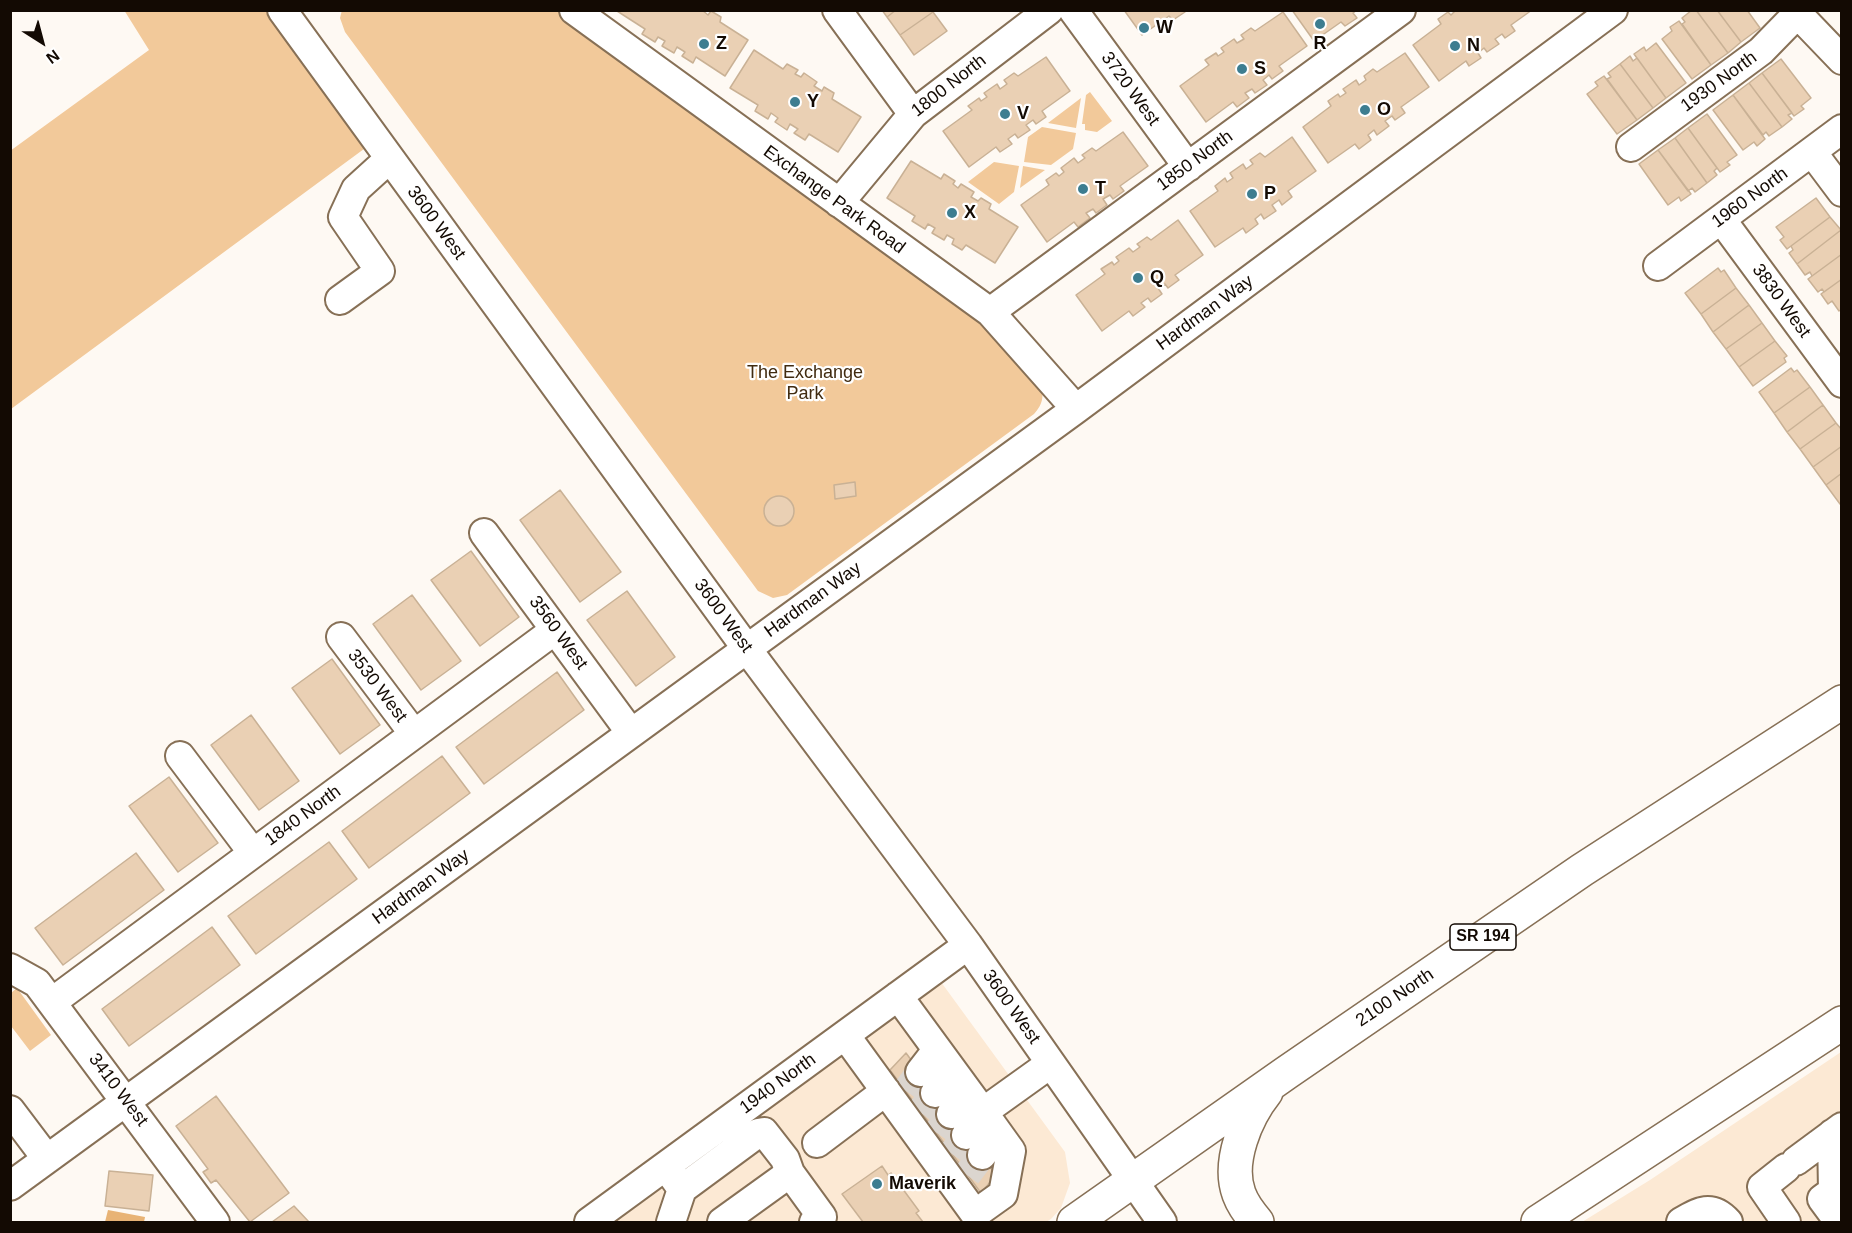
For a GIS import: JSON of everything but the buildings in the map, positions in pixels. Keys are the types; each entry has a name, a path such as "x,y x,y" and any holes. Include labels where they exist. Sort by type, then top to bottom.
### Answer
{"highway":[{"name":"2100 North","path":"1074,1222 1591,864 1842,702"},
{"path":"1538,1222 1842,1023"},
{"path":"1257,1222 1239,1193 1237,1164 1244,1131 1252,1113 1275,1081"}],"street":[{"name":"Exchange Park Road","path":"574,10 990,312 1076,409"},
{"path":"837,10 913,114"},
{"name":"1800 North","path":"839,203 913,114 1049,10"},
{"name":"3720 West","path":"1073,10 1188,167"},
{"name":"1850 North","path":"990,312 1401,10"},
{"name":"Hardman Way","path":"10,1186 1076,409 1613,10"},
{"path":"1797,12 1842,60"},
{"name":"1930 North","path":"1631,147 1761,51 1797,12"},
{"name":"3600 West","path":"289,13 389,159 747,649 968,945 1131,1181 1162,1222"},
{"name":"1960 North","path":"1658,266 1842,129"},
{"path":"1812,152 1842,192"},
{"path":"340,300 380,271 343,217 356,189 389,159"},
{"name":"3830 West","path":"1721,219 1842,383"},
{"name":"3560 West","path":"484,533 631,734"},
{"name":"1840 North","path":"52,1002 555,630"},
{"name":"3530 West","path":"341,637 414,734"},
{"path":"180,756 253,853"},
{"name":"1940 North","path":"594,1221 665,1166 968,945"},
{"name":"3410 West","path":"10,968 37,983 215,1222"},
{"path":"898,996 942,1120"},
{"path":"845,1035 942,1120"},
{"path":"817,1143 942,1120 1050,1064"},
{"path":"10,1110 47,1159"},
{"path":"1786,1222 1761,1187 1837,1130"},
{"path":"1837,1130 1833,1191 1822,1199 1839,1222"},
{"path":"670,1222 682,1189 758,1133 764,1132 785,1159 790,1173 824,1221"},
{"path":"665,1166 682,1189"},
{"path":"722,1222 790,1173"},
{"path":"1681,1222 1698,1211 1708,1209 1718,1213 1728,1222"}],"shaded area":[{"path":"941,982 1065,1152 1070,1183 1061,1208 1051,1219 1046,1222 615,1222"},
{"path":"1841,1052 1841,1222 1582,1222 1650,1180"},
{"path":"108,1210 145,1217 144,1222 105,1222"}],"green space":[{"path":"124,10 268,11 368,146 11,409 10,151 149,50"},
{"name":"The Exchange Park","path":"342,10 560,11 965,301 1040,380 1042,394 1040,406 1034,414 787,595 773,598 758,591 345,32 340,18"},
{"path":"1090,92 1112,121 1097,132 1085,130 1085,124 1082,124 1086,95"},
{"path":"1081,98 1076,128 1048,123"},
{"path":"1042,127 1076,133 1073,149 1051,165 1024,162 1028,137"},
{"path":"994,162 1019,166 1014,192 999,204 968,182"},
{"path":"1023,166 1045,170 1020,188"},
{"path":"17,988 51,1035 30,1051 11,1026 11,993"}],"tunnel":[{"path":"906,1091 920,1072"},
{"path":"920,1112 935,1093"},
{"path":"937,1133 951,1114"},
{"path":"952,1154 966,1135"},
{"path":"967,1175 982,1155"}],"place":[{"name":"R","path":"1320,24"},
{"name":"W","path":"1144,28"},
{"name":"Z","path":"704,44"},
{"name":"N","path":"1455,46"},
{"name":"S","path":"1242,69"},
{"name":"Y","path":"795,102"},
{"name":"O","path":"1365,110"},
{"name":"V","path":"1005,114"},
{"name":"T","path":"1083,189"},
{"name":"P","path":"1252,194"},
{"name":"X","path":"952,213"},
{"name":"Q","path":"1138,278"},
{"name":"Maverik","path":"877,1184"}]}
